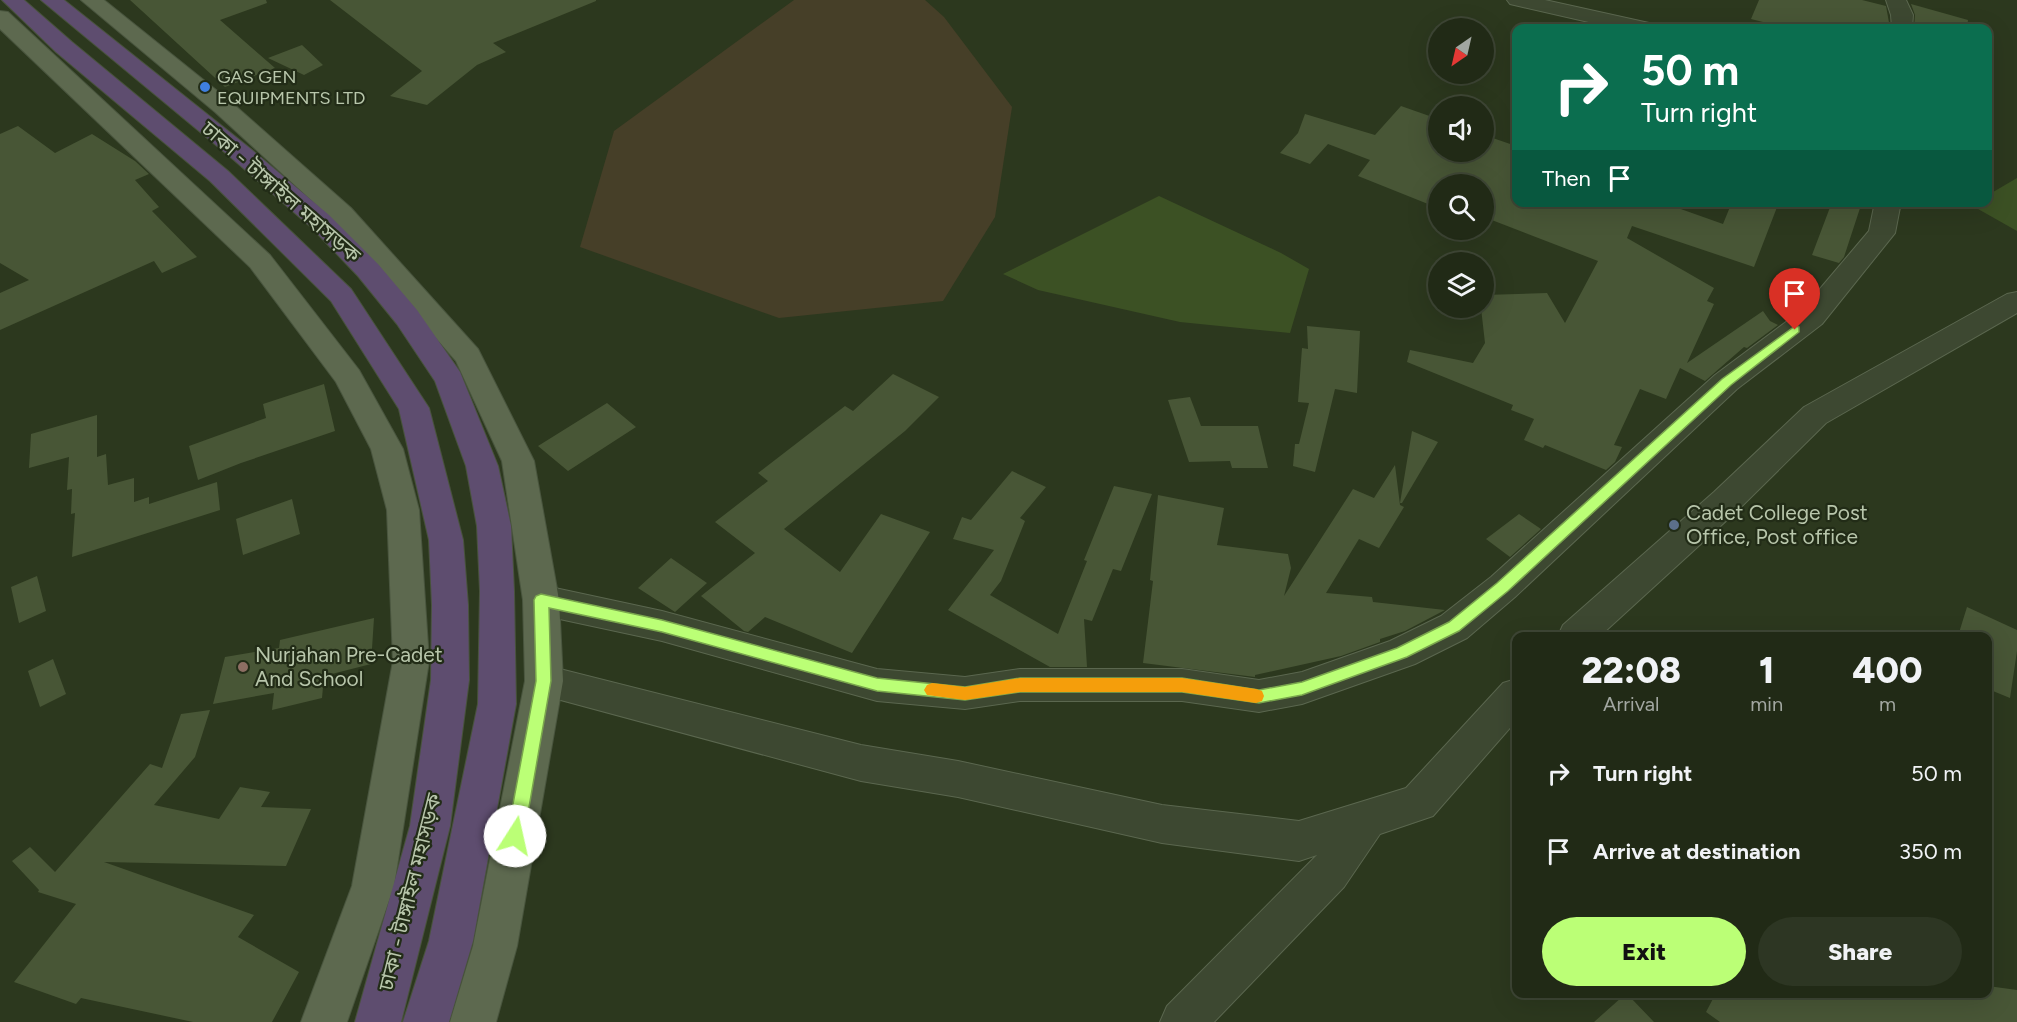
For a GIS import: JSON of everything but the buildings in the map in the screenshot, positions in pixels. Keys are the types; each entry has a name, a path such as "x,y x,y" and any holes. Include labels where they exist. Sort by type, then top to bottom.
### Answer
{"highway":[{"name":"ঢাকা - টাঙ্গাইল মহাসড়ক","path":"12,0 64,47 219,176 334,287 374,343 414,408 436,491 446,540 450,605 450,680 430,826 378,1022"},
{"name":"ঢাকা - টাঙ্গাইল মহাসড়ক","path":"51,0 243,155 320,221 368,270 407,317 449,379 482,466 494,526 497,591 497,704 452,942 426,1022"}],"main road":[{"path":"91,0 223,107 342,214 468,356 518,461 541,600 544,681 495,946 473,1022"},
{"path":"0,17 260,261 348,377 387,449 403,510 411,661 373,886 324,1022"}],"street":[{"path":"1517,0 1623,24"},
{"path":"1896,0 1902,15 1902,24"},
{"path":"541,600 662,626 877,685 965,693 1020,685 1182,685 1259,696 1302,688 1402,653 1454,627 1503,587 1726,382 1812,317 1882,233 1887,207"},
{"path":"1580,632 1726,501 1815,415 2017,301"},
{"path":"544,681 861,762 958,779 1162,824 1299,841 1419,803 1512,699"},
{"path":"1183,1022 1329,873 1367,819"}],"shaded area":[{"path":"794,0 925,0 944,17 1012,107 995,217 943,301 779,318 580,247 614,131"},
{"path":"2017,178 2017,231 1975,207 1992,207 1992,193"},
{"path":"1159,196 1281,253 1309,269 1290,333 1180,322 1038,290 1003,274"}],"slow traffic":[{"path":"932,690 965,693 1020,685 1182,685 1256,696"}],"place":[{"name":"GAS GEN EQUIPMENTS LTD","path":"205,87"},
{"name":"Cadet College Post Office, Post office","path":"1674,525"},
{"name":"Nurjahan Pre-Cadet And School","path":"243,667"}],"route":[{"path":"515,836 544,681 541,600 662,626 877,685 965,693 1020,685 1182,685 1259,696 1302,688 1402,653 1454,627 1503,587 1726,382 1795,330"}]}
